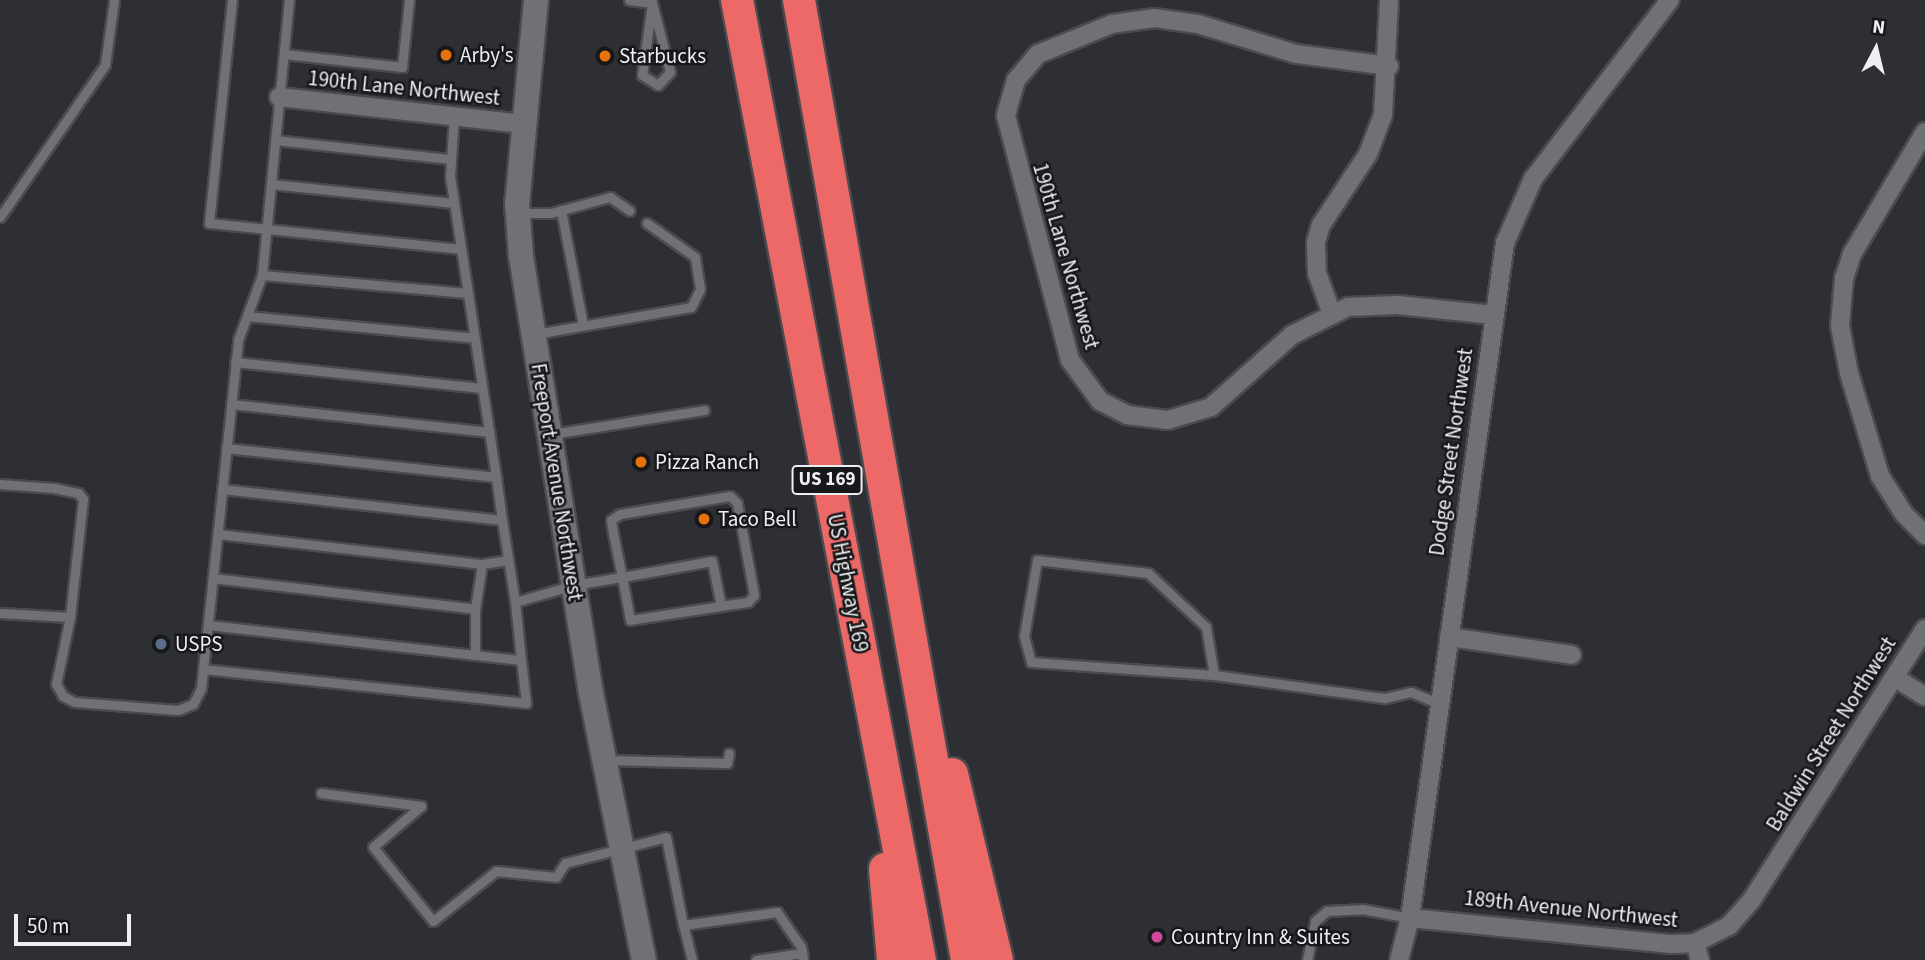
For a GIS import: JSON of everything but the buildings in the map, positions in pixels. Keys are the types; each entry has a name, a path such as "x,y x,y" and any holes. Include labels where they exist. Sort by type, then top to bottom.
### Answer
{"highway":[{"name":"US Highway 169","path":"737,0 920,960"},
{"name":"US 169","path":"799,0 967,960"},
{"path":"908,627 959,799 997,960"},
{"path":"870,697 892,960"}],"street":[{"name":"Freeport Avenue Northwest","path":"536,0 517,214 573,585 644,960"},
{"path":"1332,314 1317,273 1315,243 1321,225 1377,134 1389,66 1389,0"},
{"name":"Dodge Street Northwest","path":"1399,960 1410,918 1505,243 1521,200 1550,155 1670,0"},
{"name":"190th Lane Northwest","path":"1389,66 1296,54 1176,19 1133,19 1038,54 1016,80 1009,97 1009,137 1058,318 1078,376 1100,401 1146,419 1190,415 1229,394 1292,335 1348,307 1398,305 1493,315"},
{"name":"190th Lane Northwest","path":"279,97 524,124"},
{"path":"1925,132 1852,254 1844,278 1840,326 1849,373 1880,476 1904,514 1925,534"},
{"name":"Baldwin Street Northwest","path":"1776,863 1925,629"},
{"path":"1449,637 1572,655"},
{"path":"1894,677 1925,696"},
{"name":"189th Avenue Northwest","path":"1410,918 1640,943 1697,952 1742,915 1776,863"}],"lane":[{"path":"0,217 105,65 114,0"},
{"path":"232,0 209,223 460,249"},
{"path":"0,484 54,488 78,493 83,499 70,617 56,684 63,696 75,702 178,710 193,704 201,688 235,362 247,316 262,275 289,0"},
{"path":"284,54 402,66 409,0"},
{"path":"629,0 651,2"},
{"path":"651,2 670,72 658,85 642,75 651,2"},
{"path":"203,669 526,703 515,602 454,203 451,159 454,117"},
{"path":"275,140 451,159"},
{"path":"271,184 454,203"},
{"path":"517,214 561,210 610,197 631,211"},
{"path":"561,210 583,325"},
{"path":"533,334 691,307 699,289 695,257 647,223"},
{"path":"262,275 467,293"},
{"path":"247,316 474,338"},
{"path":"235,362 482,388"},
{"path":"231,404 489,432"},
{"path":"549,435 704,410"},
{"path":"226,448 496,477"},
{"path":"222,489 502,520"},
{"path":"730,496 737,503 754,595 748,602 721,606 630,621 611,520 620,514 730,496"},
{"path":"218,534 482,564 508,560"},
{"path":"1214,675 1206,627 1148,573 1037,559 1024,636 1031,662 1214,675 1385,698 1411,692 1439,704"},
{"path":"515,602 573,585 712,561 721,606"},
{"path":"475,655 475,609 482,564"},
{"path":"213,578 475,609"},
{"path":"0,613 70,617"},
{"path":"208,625 521,660"},
{"path":"606,760 727,763 729,753"},
{"path":"321,793 421,806 373,846 433,921 496,871 556,877 565,863 624,845 666,837 692,960"},
{"path":"1307,960 1315,921 1327,911 1362,909 1410,918"},
{"path":"683,925 777,912 802,957 756,960"}],"place":[{"name":"Arby's","path":"446,55"},
{"name":"Starbucks","path":"605,56"},
{"name":"Pizza Ranch","path":"641,462"},
{"name":"Taco Bell","path":"704,519"},
{"name":"USPS","path":"161,644"},
{"name":"Country Inn & Suites","path":"1157,937"}]}
